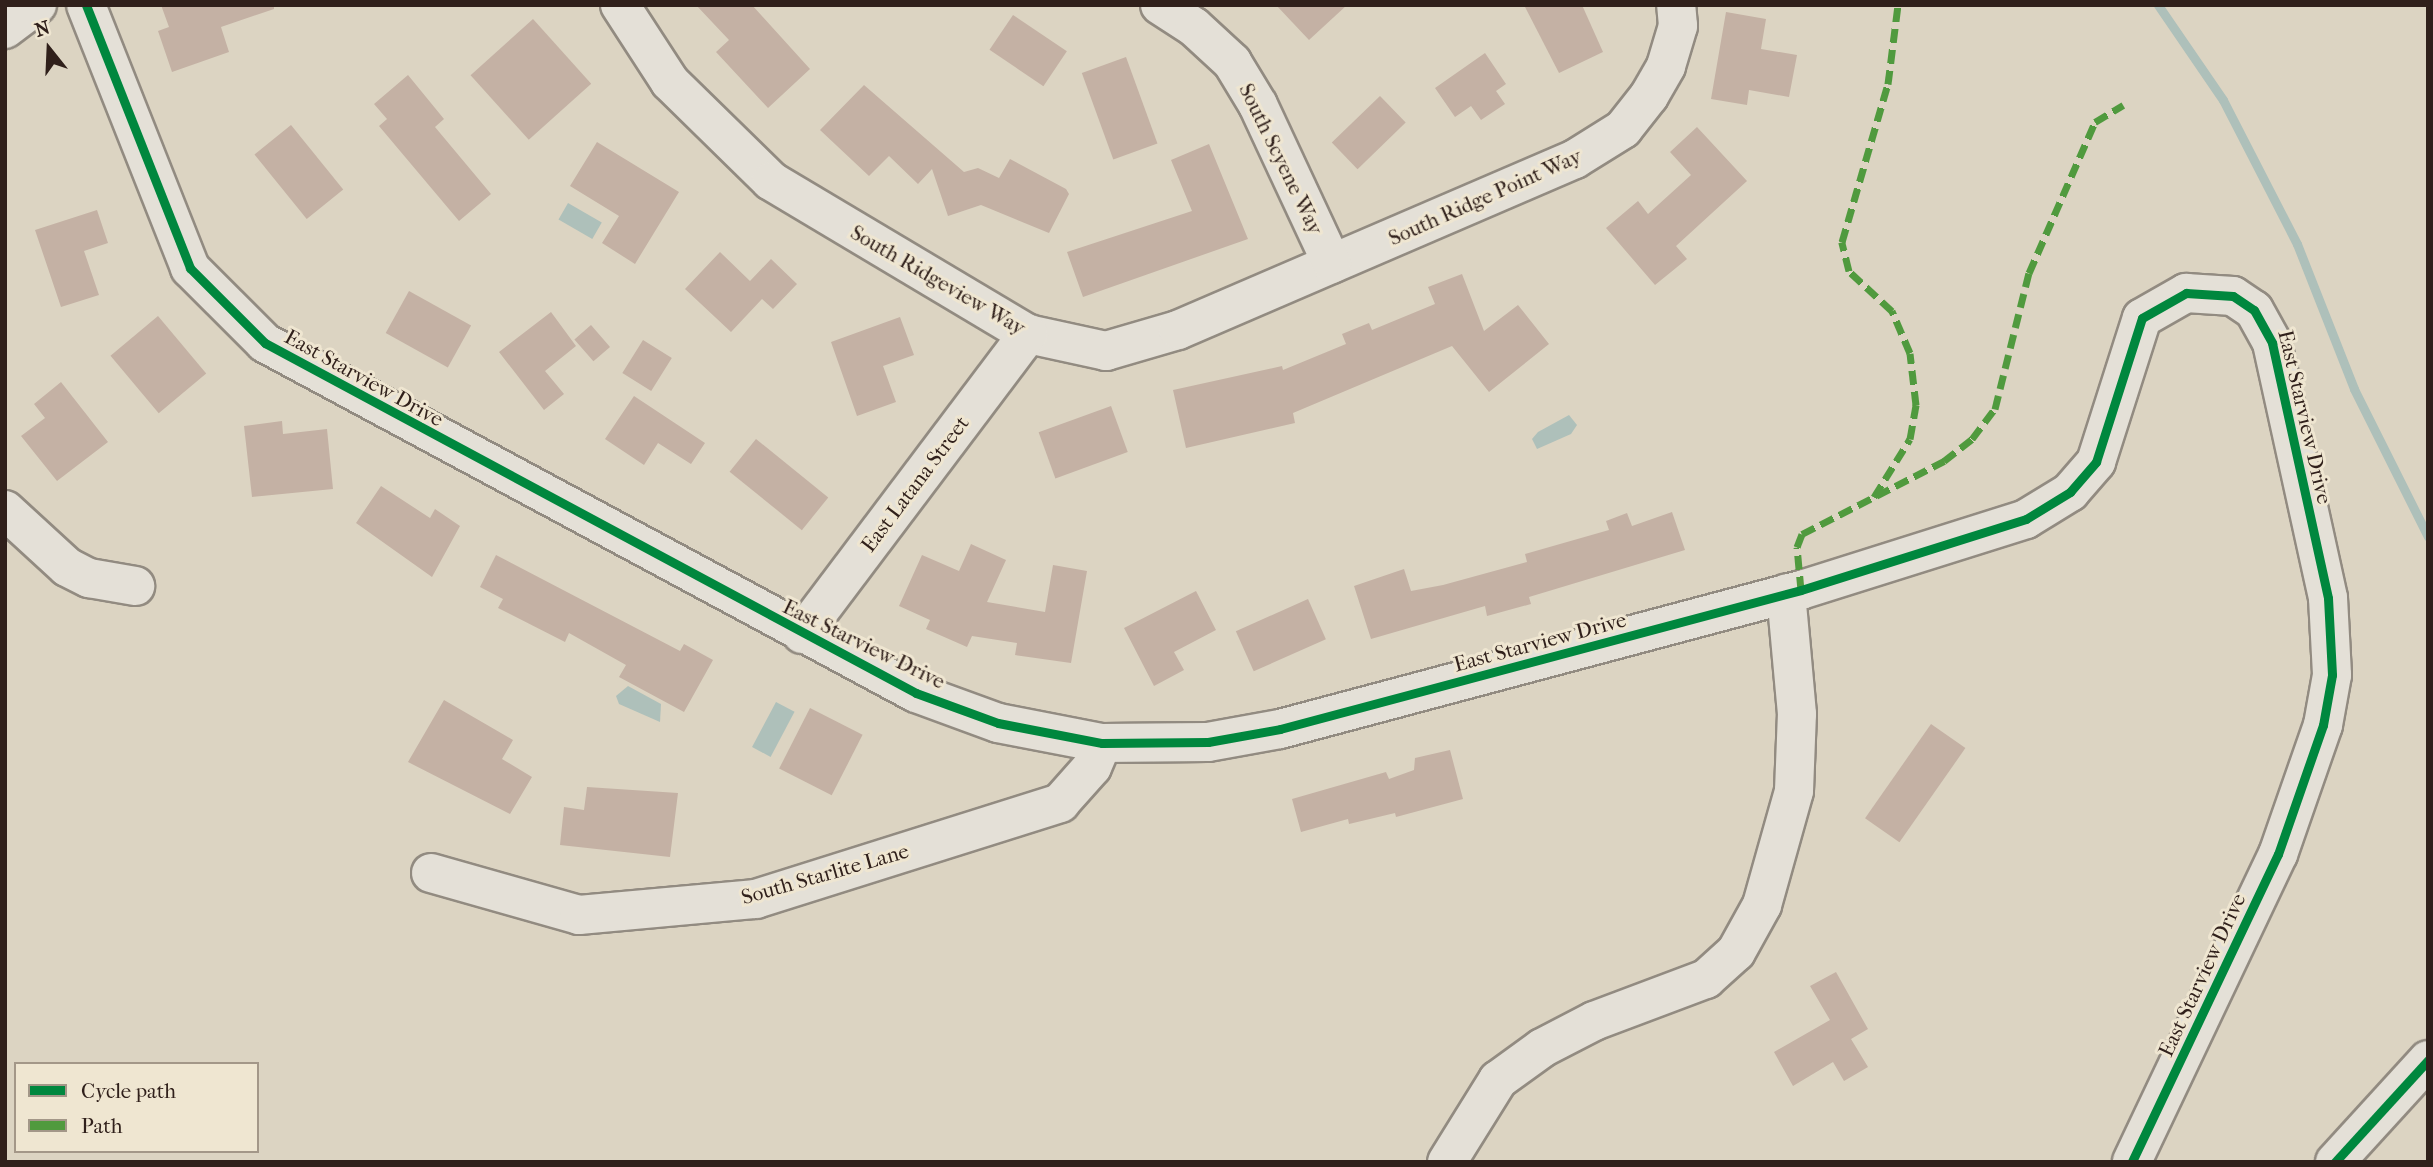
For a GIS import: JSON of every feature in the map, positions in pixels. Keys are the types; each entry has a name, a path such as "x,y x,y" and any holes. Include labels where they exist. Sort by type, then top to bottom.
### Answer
{"street":[{"path":"5,29 37,5"},
{"name":"East Starview Drive","path":"86,5 190,268 255,334 294,362 916,693 998,723 1101,743 1208,742 1280,729 1786,594 1970,540 2026,519 2070,492 2096,461 2108,435 2132,337 2142,318 2169,298 2212,291 2233,296 2265,325 2329,598 2333,675 2323,725 2278,855 2132,1162"},
{"name":"South Ridgeview Way","path":"620,5 670,82 771,181 1028,334 1106,351 1142,344 1332,264"},
{"name":"South Scyene Way","path":"1160,5 1194,27 1232,62 1258,105 1332,264"},
{"name":"South Ridge Point Way","path":"1332,264 1575,159 1623,130 1665,66 1678,26 1676,5"},
{"name":"East Latana Street","path":"802,634 1028,334"},
{"path":"5,510 66,567 89,578 135,586"},
{"path":"1447,1162 1498,1080 1594,1021 1706,979 1736,952 1767,892 1794,792 1797,714 1786,594"},
{"name":"South Starlite Lane","path":"431,873 579,915 756,899 1060,803 1092,767 1101,743"},
{"path":"2335,1162 2428,1060"}],"shaded area":[{"path":"568,203 602,222 592,239 558,219"},
{"path":"1569,415 1577,425 1571,434 1537,449 1532,439 1538,432"},
{"path":"628,686 661,704 660,722 619,704 616,696"},
{"path":"776,702 795,712 771,757 752,747"}],"building":[{"path":"161,5 274,5 274,9 221,27 229,52 172,72 158,31 169,27"},
{"path":"696,5 752,5 810,69 768,108 716,52 729,40"},
{"path":"1276,5 1347,5 1309,40"},
{"path":"1524,5 1582,5 1603,52 1559,73"},
{"path":"1726,12 1766,19 1761,49 1797,55 1789,97 1749,90 1747,105 1711,99"},
{"path":"1013,15 1067,51 1043,86 990,50"},
{"path":"533,19 591,84 529,140 471,75"},
{"path":"1485,53 1506,84 1496,91 1505,104 1481,120 1471,106 1455,117 1435,88"},
{"path":"1126,57 1157,143 1113,160 1082,73"},
{"path":"408,75 444,119 435,127 491,194 459,221 379,126 387,119 374,104"},
{"path":"864,85 964,172 978,168 999,178 1010,159 1066,189 1069,194 1049,233 981,205 948,216 932,169 918,184 889,156 869,176 820,130"},
{"path":"1380,96 1406,123 1358,169 1332,143"},
{"path":"291,125 343,190 307,219 254,155"},
{"path":"1697,127 1747,181 1676,246 1687,259 1655,285 1606,228 1638,201 1648,214 1691,175 1670,152"},
{"path":"597,142 679,192 635,264 602,243 619,216 570,186"},
{"path":"1209,144 1248,239 1083,297 1067,252 1192,211 1171,160"},
{"path":"97,210 108,243 84,251 99,295 61,307 35,230"},
{"path":"720,252 750,281 771,259 797,284 773,309 762,299 731,332 685,289"},
{"path":"1462,274 1484,331 1518,305 1549,344 1489,392 1452,346 1293,413 1295,423 1186,448 1173,390 1282,366 1283,370 1346,344 1342,334 1369,323 1372,330 1435,304 1428,287"},
{"path":"409,291 471,325 448,367 386,333"},
{"path":"551,312 576,346 545,371 564,394 544,410 499,352"},
{"path":"158,316 206,373 159,413 111,356"},
{"path":"900,317 914,355 883,366 896,402 857,416 831,342"},
{"path":"591,325 610,347 593,361 574,339"},
{"path":"643,340 672,358 651,391 622,373"},
{"path":"61,382 108,442 57,481 21,436 45,418 34,404"},
{"path":"634,396 705,443 691,464 658,443 644,465 605,439"},
{"path":"1111,406 1128,452 1055,478 1039,432"},
{"path":"282,421 283,434 327,429 333,489 252,497 244,426"},
{"path":"756,439 828,498 802,530 730,472"},
{"path":"381,486 430,518 435,509 460,526 432,577 356,523"},
{"path":"1672,512 1685,550 1529,597 1531,604 1487,616 1485,606 1371,639 1354,586 1404,569 1411,591 1443,585 1527,562 1525,554 1609,530 1606,521 1627,513 1632,526"},
{"path":"971,544 1006,560 987,602 1045,612 1053,565 1087,571 1071,663 1015,655 1017,643 972,636 967,647 926,629 930,620 899,606 922,555 959,571"},
{"path":"496,555 680,651 684,644 713,660 684,712 619,677 626,665 569,633 565,642 498,608 503,599 480,587"},
{"path":"1196,591 1216,630 1174,652 1184,670 1154,686 1124,628"},
{"path":"1308,599 1326,639 1254,671 1236,631"},
{"path":"444,700 513,740 502,759 532,777 510,814 408,762"},
{"path":"810,708 863,735 832,795 779,769"},
{"path":"1931,724 1965,748 1899,842 1865,818"},
{"path":"1450,750 1463,799 1396,817 1395,813 1349,824 1348,819 1301,832 1292,799 1386,772 1389,779 1414,770 1415,758"},
{"path":"587,787 678,793 670,857 560,845 564,807 584,810"},
{"path":"1836,972 1868,1029 1851,1039 1868,1067 1844,1081 1833,1062 1793,1086 1774,1052 1830,1020 1810,986"}],"waterway":[{"path":"2158,5 2223,100 2297,244 2354,389 2428,537"}],"marked path":[{"path":"1874,497 1910,439 1916,405 1910,353 1892,311 1849,271 1842,242 1888,84 1898,5"},
{"path":"1801,590 1797,547 1802,534 1944,461 1972,439 1995,409 2029,273 2095,122 2123,105"}],"cycle path":[{"path":"86,5 190,268 265,343 916,693 998,723 1102,743 1208,742 1280,729 1801,590 2026,519 2070,492 2096,462 2142,318 2186,293 2233,296 2254,310 2272,343 2328,598 2332,675 2323,725 2278,854 2132,1162"},
{"path":"2335,1162 2428,1060"}]}
